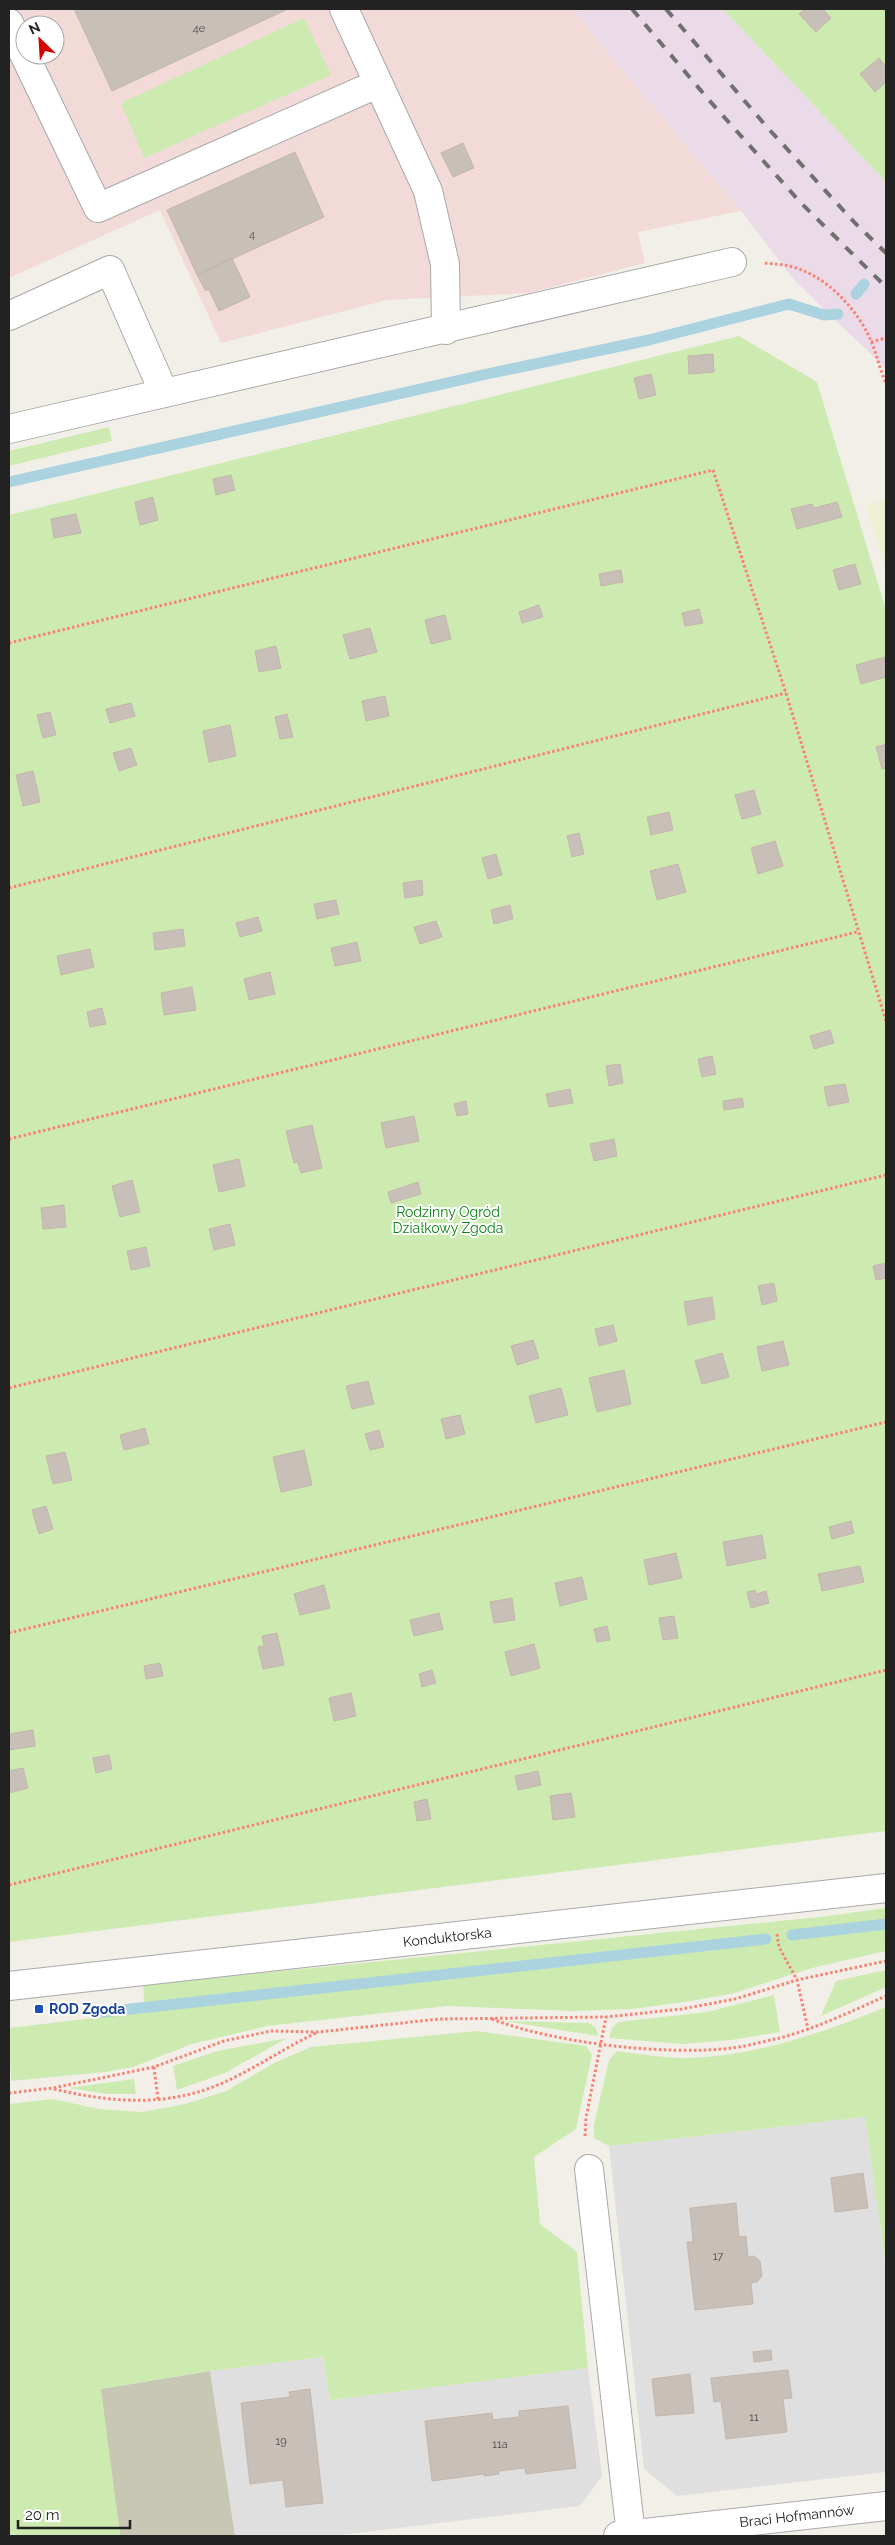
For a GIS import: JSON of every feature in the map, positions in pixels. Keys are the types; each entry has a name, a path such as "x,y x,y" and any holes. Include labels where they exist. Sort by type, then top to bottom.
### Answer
{"street":[{"path":"344,9 428,191 444,264 446,330"},
{"path":"9,23 98,208 377,84"},
{"path":"9,430 446,330 732,262"},
{"path":"9,316 110,270 164,393"},
{"name":"Konduktorska","path":"9,1986 886,1888"},
{"path":"589,2169 625,2535"},
{"name":"Braci Hofmannów","path":"625,2535 886,2506"}],"path":[{"path":"732,262 790,266 813,276 836,293 858,315 872,342 886,383"},
{"path":"872,342 886,338"},
{"path":"9,643 713,470 786,694 886,1021"},
{"path":"9,888 786,694"},
{"path":"9,1138 858,932"},
{"path":"9,1388 886,1175"},
{"path":"9,1633 886,1422"},
{"path":"9,1885 886,1670"},
{"path":"772,1901 779,1947 797,1980 808,2029"},
{"path":"9,2093 53,2088 154,2068 224,2040 271,2031 319,2032 439,2019 492,2019 524,2016 606,2017 691,2007 735,1999 797,1980 886,1961"},
{"path":"492,2019 520,2030 602,2043 681,2050 732,2048 808,2029 886,1996"},
{"path":"589,2169 585,2134 586,2118 606,2017"},
{"path":"53,2088 120,2101 158,2099 199,2093 237,2076 274,2054 319,2032"},
{"path":"154,2068 158,2099"}],"shaded area":[{"path":"9,9 572,9 741,211 638,232 645,263 529,293 387,300 221,343 160,210 9,278"},
{"path":"572,9 723,9 886,182 886,369 795,281 741,211"},
{"path":"886,497 886,571 866,508"},
{"path":"865,2117 886,2267 886,2472 677,2496 644,2469 609,2146"},
{"path":"323,2357 330,2400 588,2368 602,2476 580,2506 333,2536 235,2536 210,2371"},
{"path":"210,2371 235,2536 120,2536 100,2389"}],"green space":[{"path":"723,9 886,9 886,182"},
{"path":"304,18 331,75 144,158 121,103"},
{"name":"Rodzinny Ogród Działkowy Zgoda","path":"739,336 817,382 886,610 886,1831 9,1942 9,515"},
{"path":"109,427 112,441 9,466 9,451"},
{"path":"886,1908 886,1951 812,1968 731,1994 633,2009 574,2011 447,2006 267,2026 192,2044 133,2067 105,2072 11,2081 9,2028 145,2012 143,1985 820,1917"},
{"path":"886,1970 886,1987 821,2016 836,1981"},
{"path":"774,1995 780,2032 731,2040 682,2044 609,2038 612,2028 618,2022 707,2012"},
{"path":"886,2007 886,2267 865,2117 609,2146 594,2138 594,2125 609,2060 617,2051 661,2057 686,2058 738,2053 789,2042 838,2026"},
{"path":"504,2021 589,2023 596,2028 598,2036"},
{"path":"477,2031 586,2046 592,2054 576,2129 534,2157 540,2224 577,2252 588,2368 330,2400 323,2357 210,2371 101,2389 120,2536 9,2536 9,2104 53,2099 99,2109 142,2112 185,2104 226,2091 274,2063 311,2047"},
{"path":"287,2038 225,2073 177,2090 173,2066 217,2051"},
{"path":"134,2079 136,2094 108,2094 68,2088"}],"building":[{"path":"74,9 288,9 112,91"},
{"path":"805,9 823,9 831,18 816,32 799,14"},
{"path":"879,58 886,67 886,82 875,92 860,74"},
{"path":"463,143 474,168 453,177 441,153"},
{"path":"295,152 324,217 197,275 167,210"},
{"path":"232,258 250,297 219,311 209,290 205,290 197,275"},
{"path":"713,354 714,372 689,374 688,356"},
{"path":"651,374 656,395 639,399 634,378"},
{"path":"231,475 235,490 216,495 213,479"},
{"path":"153,497 158,520 140,525 135,502"},
{"path":"837,502 842,517 797,529 791,509 812,504 814,508"},
{"path":"76,514 81,533 54,538 51,519"},
{"path":"855,564 861,584 839,590 833,570"},
{"path":"621,570 623,582 601,586 599,574"},
{"path":"539,605 543,617 522,623 519,612"},
{"path":"699,609 703,623 685,626 682,613"},
{"path":"445,615 451,639 431,644 425,620"},
{"path":"370,628 377,652 350,659 343,635"},
{"path":"276,646 281,668 259,672 255,651"},
{"path":"885,657 886,677 861,684 856,665"},
{"path":"385,696 389,716 366,721 362,701"},
{"path":"131,703 135,716 110,723 106,709"},
{"path":"50,712 56,735 43,738 37,715"},
{"path":"287,714 293,737 280,739 275,717"},
{"path":"230,725 236,756 209,762 203,731"},
{"path":"886,744 886,768 882,769 876,747"},
{"path":"131,748 137,765 119,771 113,753"},
{"path":"33,771 40,802 23,806 16,775"},
{"path":"754,790 761,814 742,819 735,795"},
{"path":"669,812 673,830 651,835 647,817"},
{"path":"579,833 584,854 572,857 567,836"},
{"path":"775,841 783,866 758,874 751,848"},
{"path":"496,854 502,875 488,879 482,858"},
{"path":"678,864 686,892 657,900 650,871"},
{"path":"422,880 423,895 405,898 403,883"},
{"path":"336,900 339,914 317,919 314,904"},
{"path":"510,905 513,919 494,924 491,910"},
{"path":"258,917 262,931 240,937 236,923"},
{"path":"436,921 442,937 420,944 414,927"},
{"path":"183,929 185,946 155,950 153,933"},
{"path":"357,942 361,961 335,966 331,948"},
{"path":"90,949 94,967 61,975 57,956"},
{"path":"270,972 275,994 249,1000 244,979"},
{"path":"192,987 196,1010 164,1015 161,993"},
{"path":"102,1008 106,1024 90,1027 87,1012"},
{"path":"830,1030 834,1043 814,1049 810,1036"},
{"path":"712,1056 716,1074 702,1077 698,1059"},
{"path":"620,1064 623,1083 609,1086 606,1066"},
{"path":"845,1084 849,1102 828,1106 824,1087"},
{"path":"570,1089 573,1103 549,1107 546,1094"},
{"path":"742,1098 744,1107 724,1110 723,1101"},
{"path":"466,1101 468,1114 457,1116 454,1104"},
{"path":"414,1116 419,1141 386,1148 381,1123"},
{"path":"312,1125 322,1168 301,1173 298,1162 294,1163 286,1131"},
{"path":"614,1139 617,1156 594,1161 590,1144"},
{"path":"239,1159 245,1186 219,1192 213,1165"},
{"path":"132,1180 140,1212 120,1217 112,1186"},
{"path":"418,1182 421,1194 391,1203 388,1192"},
{"path":"64,1205 66,1227 43,1229 41,1208"},
{"path":"230,1224 235,1245 214,1250 209,1229"},
{"path":"146,1247 150,1266 131,1270 127,1251"},
{"path":"886,1263 886,1278 876,1280 873,1266"},
{"path":"774,1283 777,1301 762,1305 758,1286"},
{"path":"712,1297 715,1319 688,1325 684,1302"},
{"path":"613,1325 617,1341 599,1346 595,1329"},
{"path":"533,1340 539,1358 517,1365 511,1346"},
{"path":"783,1341 789,1365 762,1371 757,1347"},
{"path":"722,1353 729,1377 702,1384 695,1361"},
{"path":"624,1370 631,1404 597,1412 589,1378"},
{"path":"368,1381 374,1404 352,1409 346,1386"},
{"path":"561,1388 568,1415 536,1423 529,1396"},
{"path":"460,1415 465,1434 446,1439 441,1419"},
{"path":"145,1428 149,1444 124,1450 120,1435"},
{"path":"379,1430 384,1447 370,1450 365,1434"},
{"path":"304,1450 312,1485 281,1492 273,1457"},
{"path":"65,1452 72,1480 53,1484 46,1456"},
{"path":"46,1506 53,1529 39,1534 32,1510"},
{"path":"851,1521 854,1533 832,1539 829,1527"},
{"path":"762,1535 766,1558 727,1566 723,1542"},
{"path":"676,1553 682,1578 649,1585 644,1560"},
{"path":"860,1566 864,1582 822,1591 818,1574"},
{"path":"582,1577 587,1599 560,1606 555,1583"},
{"path":"324,1585 330,1608 300,1615 294,1594"},
{"path":"755,1590 756,1594 766,1591 769,1603 751,1608 747,1592"},
{"path":"512,1598 515,1620 494,1623 490,1602"},
{"path":"439,1613 443,1629 414,1636 410,1620"},
{"path":"674,1616 678,1638 663,1640 659,1618"},
{"path":"607,1626 610,1640 597,1642 594,1629"},
{"path":"277,1633 284,1665 263,1669 258,1647 264,1646 262,1636"},
{"path":"534,1644 540,1668 511,1676 505,1652"},
{"path":"160,1663 163,1676 146,1679 144,1666"},
{"path":"432,1670 436,1683 422,1687 419,1674"},
{"path":"351,1693 356,1716 334,1721 329,1698"},
{"path":"33,1730 35,1746 9,1750 9,1734"},
{"path":"109,1755 112,1769 96,1773 93,1758"},
{"path":"23,1768 28,1788 9,1793 9,1771"},
{"path":"538,1771 541,1785 518,1790 515,1776"},
{"path":"571,1793 575,1817 553,1820 550,1796"},
{"path":"427,1799 431,1819 417,1821 414,1802"},
{"path":"863,2173 868,2208 835,2212 831,2178"},
{"path":"736,2203 739,2237 746,2236 748,2257 754,2256 760,2261 762,2276 757,2282 751,2283 753,2304 695,2310 687,2242 693,2242 690,2208"},
{"path":"771,2350 772,2360 754,2362 753,2352"},
{"path":"788,2370 792,2398 783,2399 787,2432 726,2439 721,2401 714,2402 711,2378"},
{"path":"690,2374 694,2413 656,2416 652,2379"},
{"path":"310,2389 323,2503 286,2507 283,2480 250,2484 241,2403 290,2397 289,2392"},
{"path":"568,2406 576,2468 526,2474 525,2468 498,2471 499,2474 484,2476 484,2474 432,2481 425,2421 492,2413 493,2420 519,2417 519,2411"}],"waterway":[{"path":"856,294 864,284"},
{"path":"9,482 487,374 649,340 789,304 824,315 838,314"},
{"path":"792,1935 886,1924"},
{"path":"104,2012 766,1939"}],"railway":[{"path":"632,9 708,99 801,203 886,287"},
{"path":"666,9 766,126 855,223 886,253"}],"place":[{"name":"ROD Zgoda","path":"39,2009"}]}
